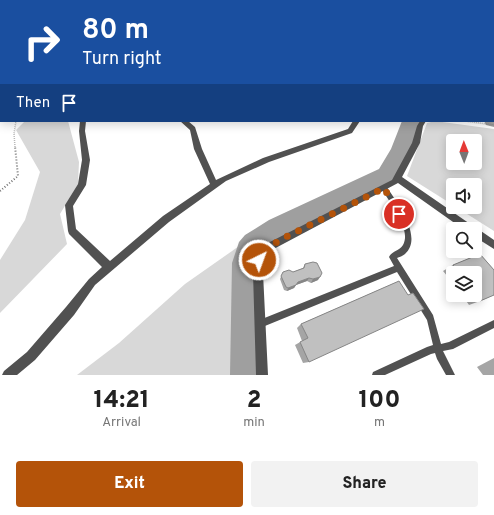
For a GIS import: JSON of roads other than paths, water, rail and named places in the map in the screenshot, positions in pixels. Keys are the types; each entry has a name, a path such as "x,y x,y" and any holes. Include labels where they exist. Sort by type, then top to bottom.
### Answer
{"street":[{"path":"83,122 82,131 86,160 82,185 69,205 72,231 109,267"},
{"path":"184,122 193,129 198,149 214,185"},
{"path":"8,375 31,356 70,311 92,282 166,219 214,185 236,173 266,160 350,131 356,122"},
{"path":"262,375 259,260 266,249 396,182 416,143 422,122"},
{"path":"398,179 460,222"},
{"path":"482,237 494,245"}],"lane":[{"path":"384,188 407,227 408,238 404,250 392,257 430,318 440,356 451,375"},
{"path":"260,324 398,268"},
{"path":"376,375 430,350 450,346 494,324"}],"waterway":[{"path":"246,375 245,263 248,251 254,243 277,228 387,175 401,150 411,122"}]}
